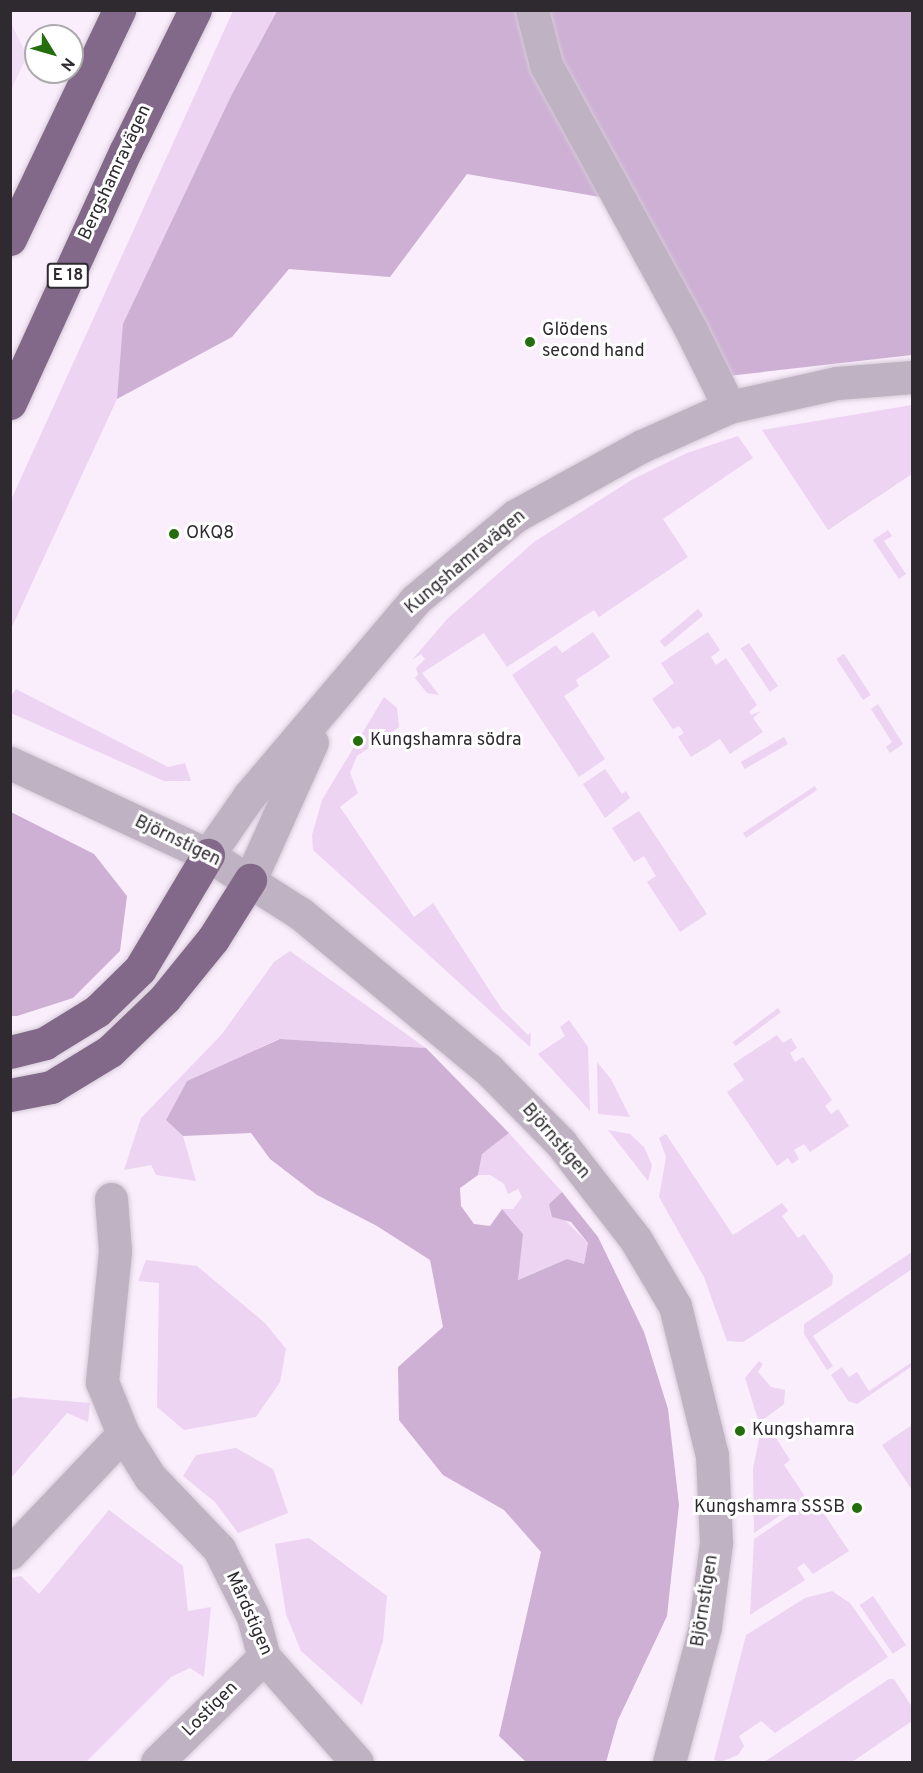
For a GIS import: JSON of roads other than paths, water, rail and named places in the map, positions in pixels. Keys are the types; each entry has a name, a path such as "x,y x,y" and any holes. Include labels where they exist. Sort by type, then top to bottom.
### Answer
{"highway":[{"path":"10,239 119,10"},
{"name":"Bergshamravägen","path":"10,403 126,150 195,10"},
{"path":"10,1052 45,1043 97,1011 140,969 208,855"},
{"path":"10,1095 51,1087 110,1051 165,998 213,939 250,880"}],"street":[{"path":"532,10 546,65 691,330 729,407"},
{"name":"Kungshamravägen","path":"208,855 249,796 329,706 416,600 515,516 642,446 729,407 837,383 912,377"},
{"name":"Kungshamravägen","path":"250,880 329,706"},
{"name":"Björnstigen","path":"10,763 208,855 301,914 414,1004 488,1069 581,1169 636,1240 675,1306 712,1455 716,1543 705,1627 669,1762"},
{"name":"Mårdstigen","path":"111,1199 115,1251 102,1382 123,1434 150,1477 219,1549 253,1617 264,1657 357,1762"},
{"path":"10,1553 123,1434"},
{"name":"Lostigen","path":"157,1762 264,1657"}],"place":[{"name":"Glödens second hand","path":"530,342"},
{"name":"OKQ8","path":"174,534"},
{"name":"Kungshamra södra","path":"358,741"},
{"name":"Kungshamra","path":"740,1431"},
{"name":"Kungshamra SSSB","path":"857,1508"}]}
